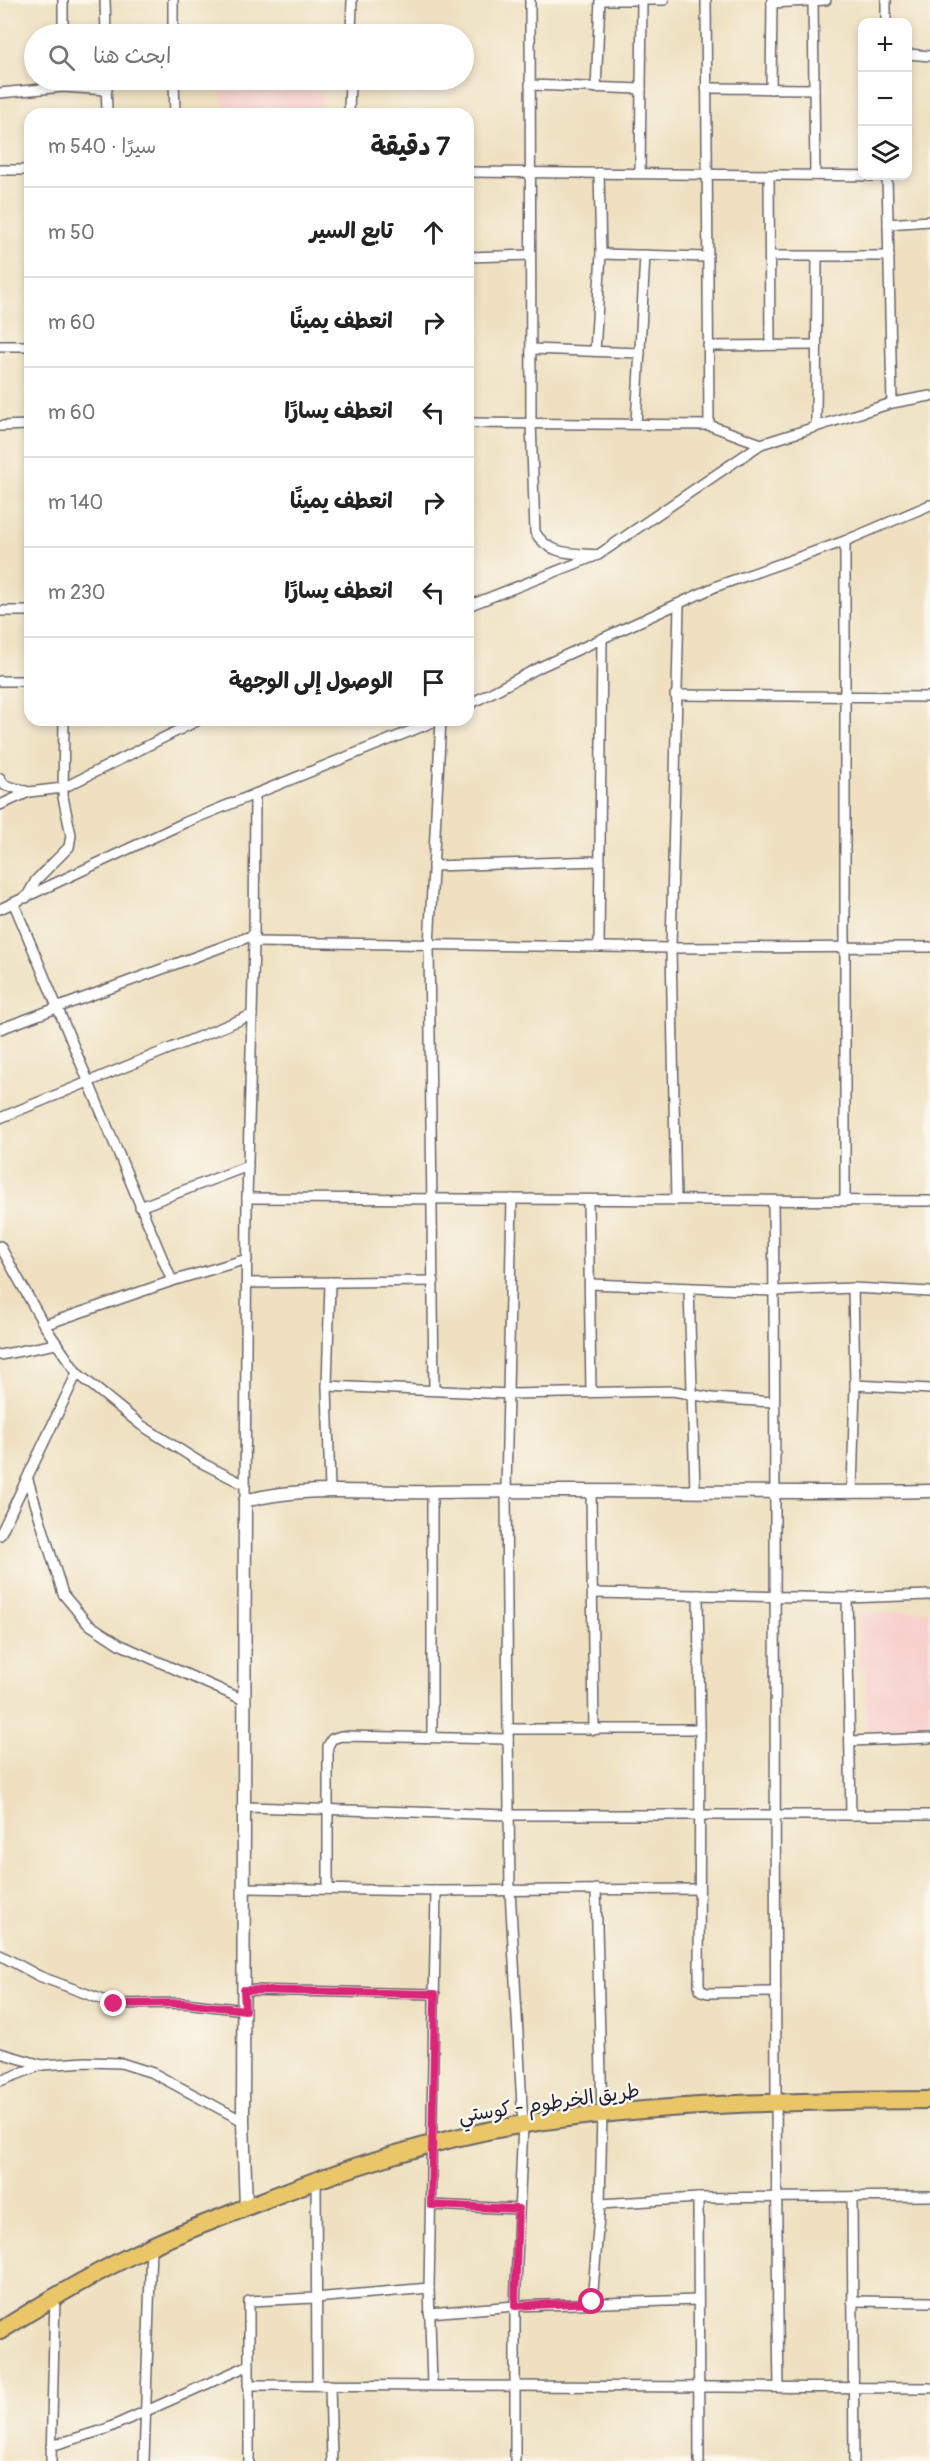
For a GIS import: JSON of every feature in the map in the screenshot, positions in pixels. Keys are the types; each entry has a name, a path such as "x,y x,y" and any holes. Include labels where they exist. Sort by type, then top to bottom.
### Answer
{"highway":[{"name":"طريق الخرطوم - كوستي","path":"0,2331 56,2296 151,2246 316,2179 433,2142 523,2124 602,2113 774,2101 930,2100"}],"street":[{"path":"63,0 63,24"},
{"path":"105,0 106,24"},
{"path":"172,0 173,24"},
{"path":"351,24 352,0"},
{"path":"530,0 531,423 535,532 542,543 553,550 598,555"},
{"path":"596,88 603,0 664,0"},
{"path":"706,0 709,425"},
{"path":"813,0 815,175"},
{"path":"771,89 772,2 826,0"},
{"path":"885,18 886,0"},
{"path":"640,173 642,1"},
{"path":"912,54 930,56"},
{"path":"530,85 641,89"},
{"path":"706,88 814,89"},
{"path":"0,93 24,89"},
{"path":"106,90 107,108"},
{"path":"174,90 175,108"},
{"path":"349,108 350,90"},
{"path":"0,170 24,170"},
{"path":"474,172 858,176"},
{"path":"596,351 601,254 599,173"},
{"path":"770,175 770,345"},
{"path":"887,180 892,403"},
{"path":"888,224 930,221"},
{"path":"601,254 707,257"},
{"path":"474,257 530,255"},
{"path":"636,424 645,255"},
{"path":"771,256 889,256"},
{"path":"816,257 816,427"},
{"path":"708,346 816,345"},
{"path":"0,346 24,346"},
{"path":"531,349 640,354"},
{"path":"474,604 598,555 761,444 892,403 930,396"},
{"path":"474,423 709,425 761,444"},
{"path":"0,426 24,425"},
{"path":"474,702 717,586 845,541 930,505"},
{"path":"845,541 845,1201"},
{"path":"676,1200 671,948 675,694 679,604"},
{"path":"0,610 24,611"},
{"path":"599,947 602,639"},
{"path":"0,681 24,681"},
{"path":"675,694 930,697"},
{"path":"26,898 36,880 69,847 71,835 63,788 64,726"},
{"path":"176,726 176,730"},
{"path":"0,804 29,792 63,788 185,726"},
{"path":"0,909 186,822 425,726"},
{"path":"434,1389 429,946 440,726"},
{"path":"0,778 4,785 29,792"},
{"path":"246,2207 243,2121 245,1501 247,1198 254,938 255,794"},
{"path":"433,866 600,861"},
{"path":"14,904 172,1281"},
{"path":"0,1029 254,938 429,946 930,947"},
{"path":"0,1118 252,1016"},
{"path":"140,1207 248,1166"},
{"path":"247,1198 930,1201"},
{"path":"512,1199 510,1394 506,1490 508,1734 510,1890 523,2124 515,2306 515,2461"},
{"path":"588,1200 591,1391"},
{"path":"772,1201 777,1597 773,1992 779,2387"},
{"path":"0,1246 44,1325 77,1373 141,1425 198,1461 246,1485"},
{"path":"44,1325 172,1281 247,1259"},
{"path":"247,1283 434,1281"},
{"path":"330,1282 327,1386 330,1490"},
{"path":"590,1284 774,1291 853,1288 930,1292"},
{"path":"689,1288 695,1491"},
{"path":"852,1492 855,1385 853,1288"},
{"path":"0,1355 56,1344"},
{"path":"0,1535 77,1373"},
{"path":"855,1385 930,1389"},
{"path":"327,1386 510,1394 673,1391 773,1402"},
{"path":"28,1480 63,1594 87,1623 119,1644 244,1700"},
{"path":"245,1501 272,1494 330,1490 432,1492 506,1490 930,1491"},
{"path":"591,1490 594,1730"},
{"path":"432,1492 432,1736"},
{"path":"593,1593 847,1598 930,1595"},
{"path":"698,1595 699,1985 701,1991 708,1993 773,1992"},
{"path":"847,1598 850,1815"},
{"path":"328,1889 328,1746 332,1739 341,1736 700,1730"},
{"path":"850,1741 930,1738"},
{"path":"244,1807 510,1815 930,1815"},
{"path":"245,1888 436,1891 699,1889"},
{"path":"592,2302 600,2204 602,2113 596,1889"},
{"path":"432,2385 429,2288 436,1891"},
{"path":"0,1955 39,1976 114,2004 184,2003 245,2010"},
{"path":"244,1990 435,1994"},
{"path":"0,2053 42,2065"},
{"path":"0,2081 42,2065 86,2062 121,2063 153,2073 243,2121"},
{"path":"316,2179 317,2385"},
{"path":"600,2204 698,2198 930,2196"},
{"path":"698,2198 699,2461"},
{"path":"852,2198 854,2461"},
{"path":"431,2205 518,2209"},
{"path":"144,2461 151,2246"},
{"path":"249,2461 247,2366 249,2301 429,2288"},
{"path":"51,2461 56,2296"},
{"path":"429,2313 592,2302 697,2300"},
{"path":"852,2301 930,2302"},
{"path":"51,2446 106,2429 247,2366"},
{"path":"248,2385 930,2388"},
{"path":"330,2385 332,2461"}],"shaded area":[{"path":"220,90 323,90 323,108 223,108"},
{"path":"930,1611 930,1733 866,1734 865,1669 858,1669 858,1613"}],"route":[{"path":"114,2004 131,2006 184,2003 245,2010 244,1990 435,1994 431,2205 518,2209 515,2306 592,2302"}]}
